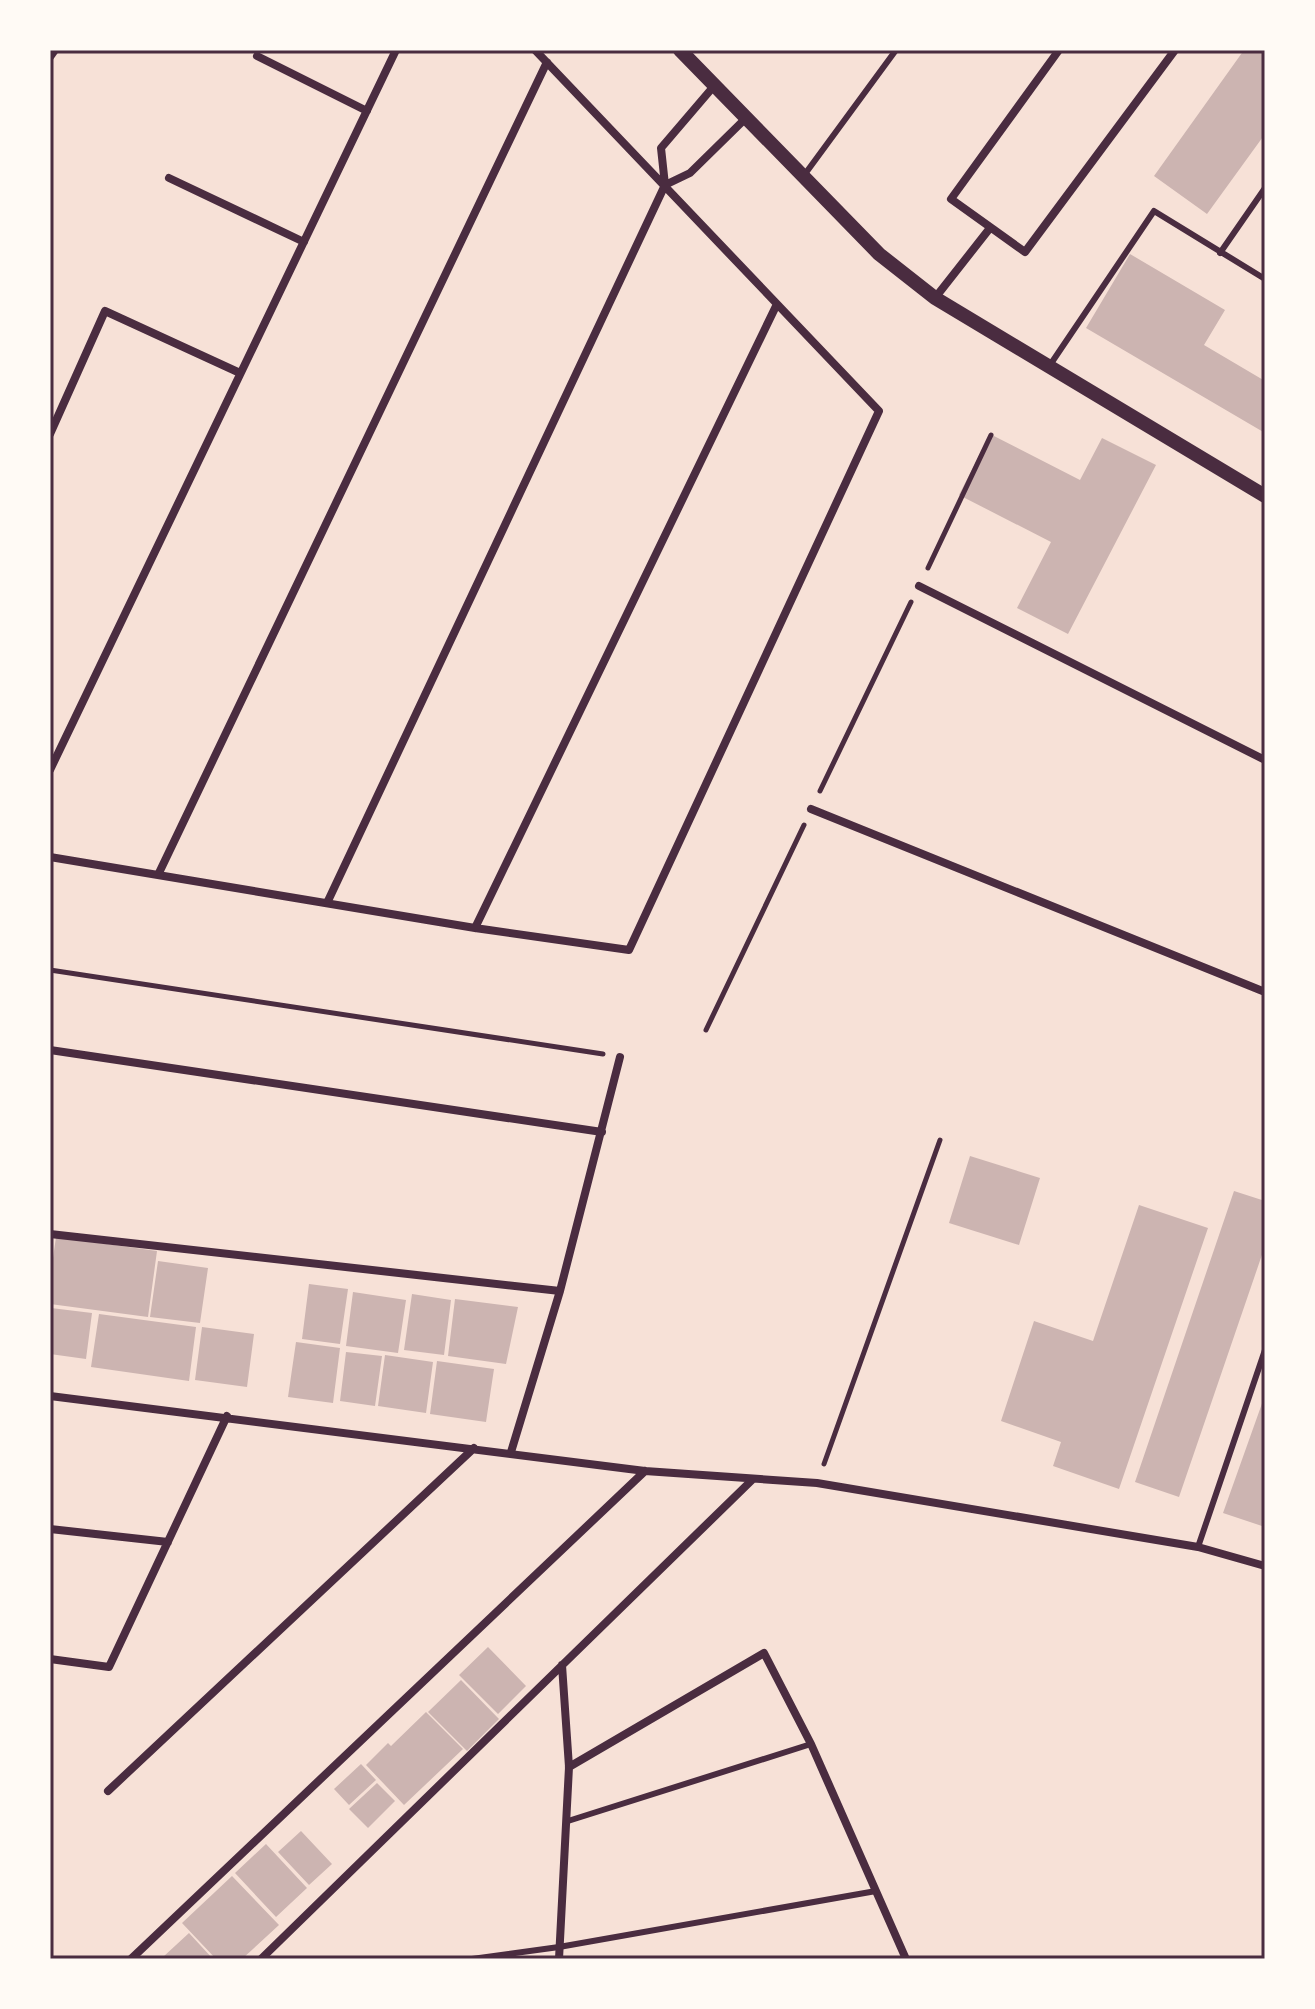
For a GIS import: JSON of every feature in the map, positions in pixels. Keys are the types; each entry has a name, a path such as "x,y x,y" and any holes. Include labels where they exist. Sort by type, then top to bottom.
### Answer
{"street":[{"path":"50,57 54,50"},
{"path":"50,770 396,50"},
{"path":"50,857 475,928 629,950 879,411 535,50"},
{"path":"1059,50 951,199 1025,252 1175,50"},
{"path":"686,52 745,119 879,254 935,298 1265,496"},
{"path":"257,56 367,111"},
{"path":"158,875 547,62"},
{"path":"327,903 665,185 661,148 714,86"},
{"path":"665,185 690,173 745,119"},
{"path":"169,178 304,242"},
{"path":"935,298 990,228"},
{"path":"475,928 777,304"},
{"path":"50,434 105,311 240,373"},
{"path":"919,586 1265,760"},
{"path":"811,809 1265,992"},
{"path":"50,1050 602,1132"},
{"path":"511,1452 560,1291 620,1057"},
{"path":"50,1234 560,1291"},
{"path":"50,1396 645,1471 817,1483 1198,1547 1265,1566"},
{"path":"50,1659 109,1667 227,1416"},
{"path":"108,1791 474,1448"},
{"path":"131,1959 645,1471"},
{"path":"261,1959 752,1480"},
{"path":"50,1529 168,1542"},
{"path":"569,1767 764,1653 811,1744 906,1959"},
{"path":"559,1959 569,1767 562,1665"}],"lane":[{"path":"802,177 896,50"},
{"path":"1220,253 1265,188"},
{"path":"1048,368 1154,211 1265,279"},
{"path":"1198,1547 1265,1350"},
{"path":"568,1821 811,1744"},
{"path":"472,1959 559,1947 876,1891"}],"path":[{"path":"706,1030 991,435"},
{"path":"50,970 620,1057"},
{"path":"817,1483 940,1140"}],"building":[{"path":"1244,50 1265,50 1265,134 1207,214 1154,176"},
{"path":"1130,254 1225,310 1204,345 1265,381 1265,433 1086,328"},
{"path":"990,434 1080,480 1102,438 1156,465 1068,634 1017,608 1051,542 959,495"},
{"path":"970,1156 1040,1178 1019,1245 949,1223"},
{"path":"1234,1191 1265,1201 1265,1246 1179,1497 1135,1482"},
{"path":"1139,1205 1208,1228 1119,1489 1053,1466 1061,1442 1001,1421 1034,1321 1093,1341"},
{"path":"56,1237 157,1251 148,1317 50,1304"},
{"path":"158,1261 208,1268 200,1323 150,1317"},
{"path":"309,1284 348,1289 340,1344 302,1339"},
{"path":"353,1292 406,1300 398,1353 346,1346"},
{"path":"412,1294 451,1300 444,1355 404,1350"},
{"path":"455,1299 518,1307 506,1364 448,1356"},
{"path":"51,1308 92,1313 86,1359 50,1354"},
{"path":"99,1314 196,1327 189,1381 91,1367"},
{"path":"202,1327 254,1334 247,1387 195,1380"},
{"path":"296,1342 340,1348 333,1403 288,1397"},
{"path":"346,1352 382,1356 375,1406 340,1401"},
{"path":"385,1355 433,1362 426,1413 378,1406"},
{"path":"437,1361 494,1369 486,1422 430,1414"},
{"path":"1265,1395 1265,1527 1223,1513"},
{"path":"488,1647 526,1686 498,1714 459,1675"},
{"path":"461,1680 499,1719 467,1751 428,1712"},
{"path":"426,1712 463,1749 404,1805 366,1765"},
{"path":"361,1764 376,1780 349,1805 334,1789"},
{"path":"377,1783 395,1801 368,1828 349,1809"},
{"path":"301,1831 332,1864 309,1885 278,1852"},
{"path":"266,1844 307,1888 276,1917 235,1873"},
{"path":"232,1876 279,1925 242,1959 216,1959 182,1923"},
{"path":"189,1933 213,1959 163,1957"}]}
